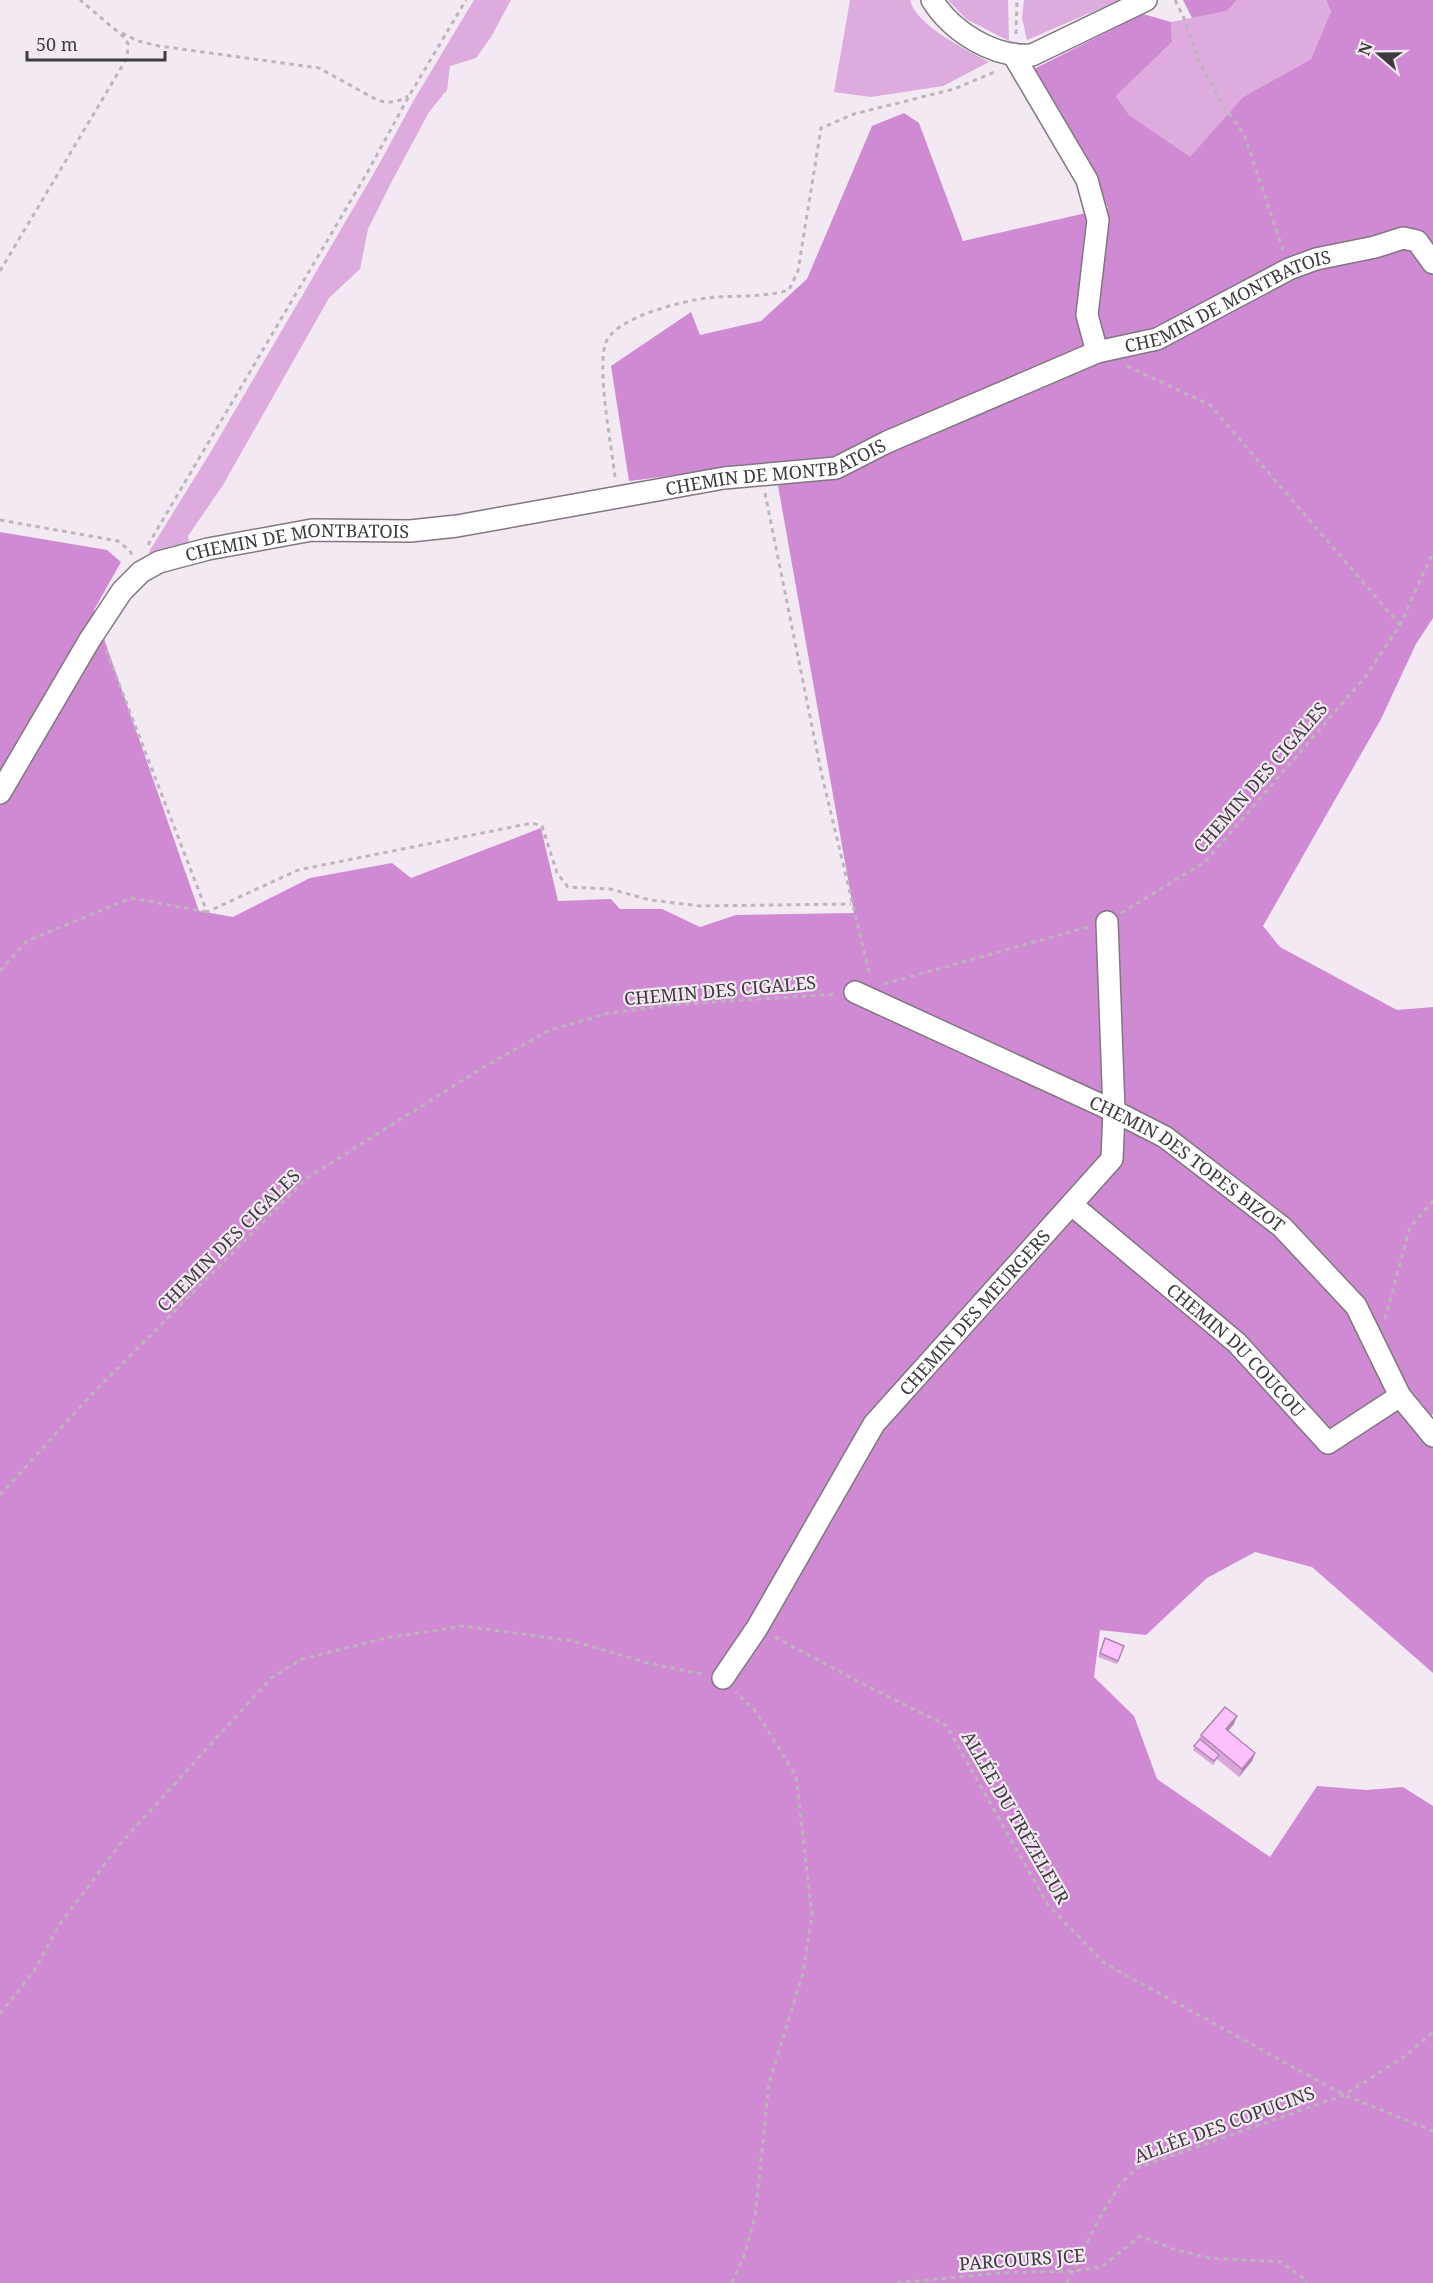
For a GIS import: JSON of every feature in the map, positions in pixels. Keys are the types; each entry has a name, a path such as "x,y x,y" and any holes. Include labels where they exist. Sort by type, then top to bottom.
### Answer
{"street":[{"path":"932,0 938,10 957,28 980,43 1017,58 1032,55 1146,0"},
{"path":"1017,58 1087,180 1098,219 1087,315 1097,352"},
{"name":"CHEMIN DE MONTBATOIS","path":"0,794 115,602 131,581 150,567 169,559 312,530 410,531 440,528 724,478 836,468 886,442 1097,352 1157,339 1289,269 1316,259 1375,247 1403,238 1418,241 1433,263"},
{"name":"CHEMIN DES MEURGERS","path":"723,1678 758,1628 874,1424 1112,1159 1114,1111 1107,922"},
{"name":"CHEMIN DES TOPES BIZOT","path":"864,990 1165,1137 1282,1227 1356,1306 1400,1396 1433,1436"},
{"name":"CHEMIN DU COUCOU","path":"1072,1205 1237,1343 1328,1443 1400,1396"}],"path":[{"path":"80,0 121,33 138,41 159,46 319,68 376,100 387,103 393,103 409,96"},
{"path":"147,548 368,173 409,96 466,0"},
{"path":"618,497 602,366 607,340 626,323 649,312 699,299 736,295 760,296 789,290 798,271 821,128 854,114 954,89 1017,58 1017,0"},
{"path":"1175,0 1184,18 1199,62 1223,105 1244,134 1289,269"},
{"path":"0,271 127,58 128,44 121,33"},
{"path":"1097,352 1210,405 1400,625"},
{"path":"761,474 822,776 851,904 864,990"},
{"path":"0,520 118,541 124,544 132,555 134,562 131,581"},
{"name":"CHEMIN DES CIGALES","path":"0,1495 94,1392 307,1179 487,1065 550,1030 609,1013 670,1005 864,990 1107,922 1205,862 1366,676 1400,625 1433,552"},
{"path":"98,627 207,912"},
{"path":"0,971 27,941 131,898 207,912 298,870 532,823 542,826 557,873 568,887 610,889 650,900 700,906 851,904"},
{"path":"1378,1350 1394,1280 1410,1227 1433,1201"},
{"path":"0,2014 34,1971 60,1924 120,1844 271,1678 302,1659 386,1638 463,1626 573,1641 648,1663 723,1678 757,1713 796,1776 812,1914 804,1973 769,2083 754,2217 744,2256 732,2283"},
{"name":"ALLÉE DU TRÉZELEUR","path":"758,1628 946,1725 1048,1905 1104,1963 1344,2095 1433,2131"},
{"name":"ALLÉE DES COPUCINS","path":"1067,2283 1120,2184 1137,2168 1344,2095 1404,2057 1433,2032"},
{"name":"PARCOURS JCE","path":"897,2283 998,2273 1072,2271 1102,2267 1140,2236 1176,2250 1209,2258 1281,2262 1306,2283"}],"shaded area":[{"path":"474,0 511,0 491,37 476,58 450,66 447,90 429,112 368,229 360,269 329,298 223,485 188,536 190,548 152,557 150,550 213,448"},
{"path":"850,0 910,0 914,10 932,28 989,62 943,86 871,97 834,92"},
{"path":"948,0 1008,0 1009,41 966,19"},
{"path":"1024,0 1120,0 1027,40 1022,18"},
{"path":"1183,0 1237,0 1227,11 1192,18"},
{"path":"1237,0 1326,0 1331,11 1311,59 1243,97 1190,158 1129,115 1116,96 1172,42 1171,22 1227,11"},
{"path":"1326,0 1433,0 1433,618 1416,644 1381,719 1263,926 1280,947 1397,1010 1433,1007 1433,1414 1427,1420 1433,1426 1433,1673 1312,1567 1255,1552 1207,1578 1146,1635 1100,1630 1094,1677 1134,1716 1157,1779 1270,1857 1317,1786 1367,1790 1403,1787 1433,1806 1433,2283 0,2283 0,532 107,550 121,562 94,610 199,911 233,917 310,878 392,863 411,878 541,828 558,901 611,899 620,909 662,909 700,927 736,915 854,913 774,463 629,481 611,366 691,312 700,335 761,321 807,279 872,126 904,113 919,123 963,241 1108,208 1034,69 1143,14 1171,22 1172,42 1116,96 1129,115 1190,157 1243,97 1311,59 1331,11"}],"building":[{"path":"1105,1638 1124,1646 1118,1661 1100,1653"},
{"path":"1225,1707 1237,1716 1226,1729 1255,1753 1242,1769 1201,1735"},
{"path":"1200,1739 1219,1755 1214,1761 1194,1746"}]}
